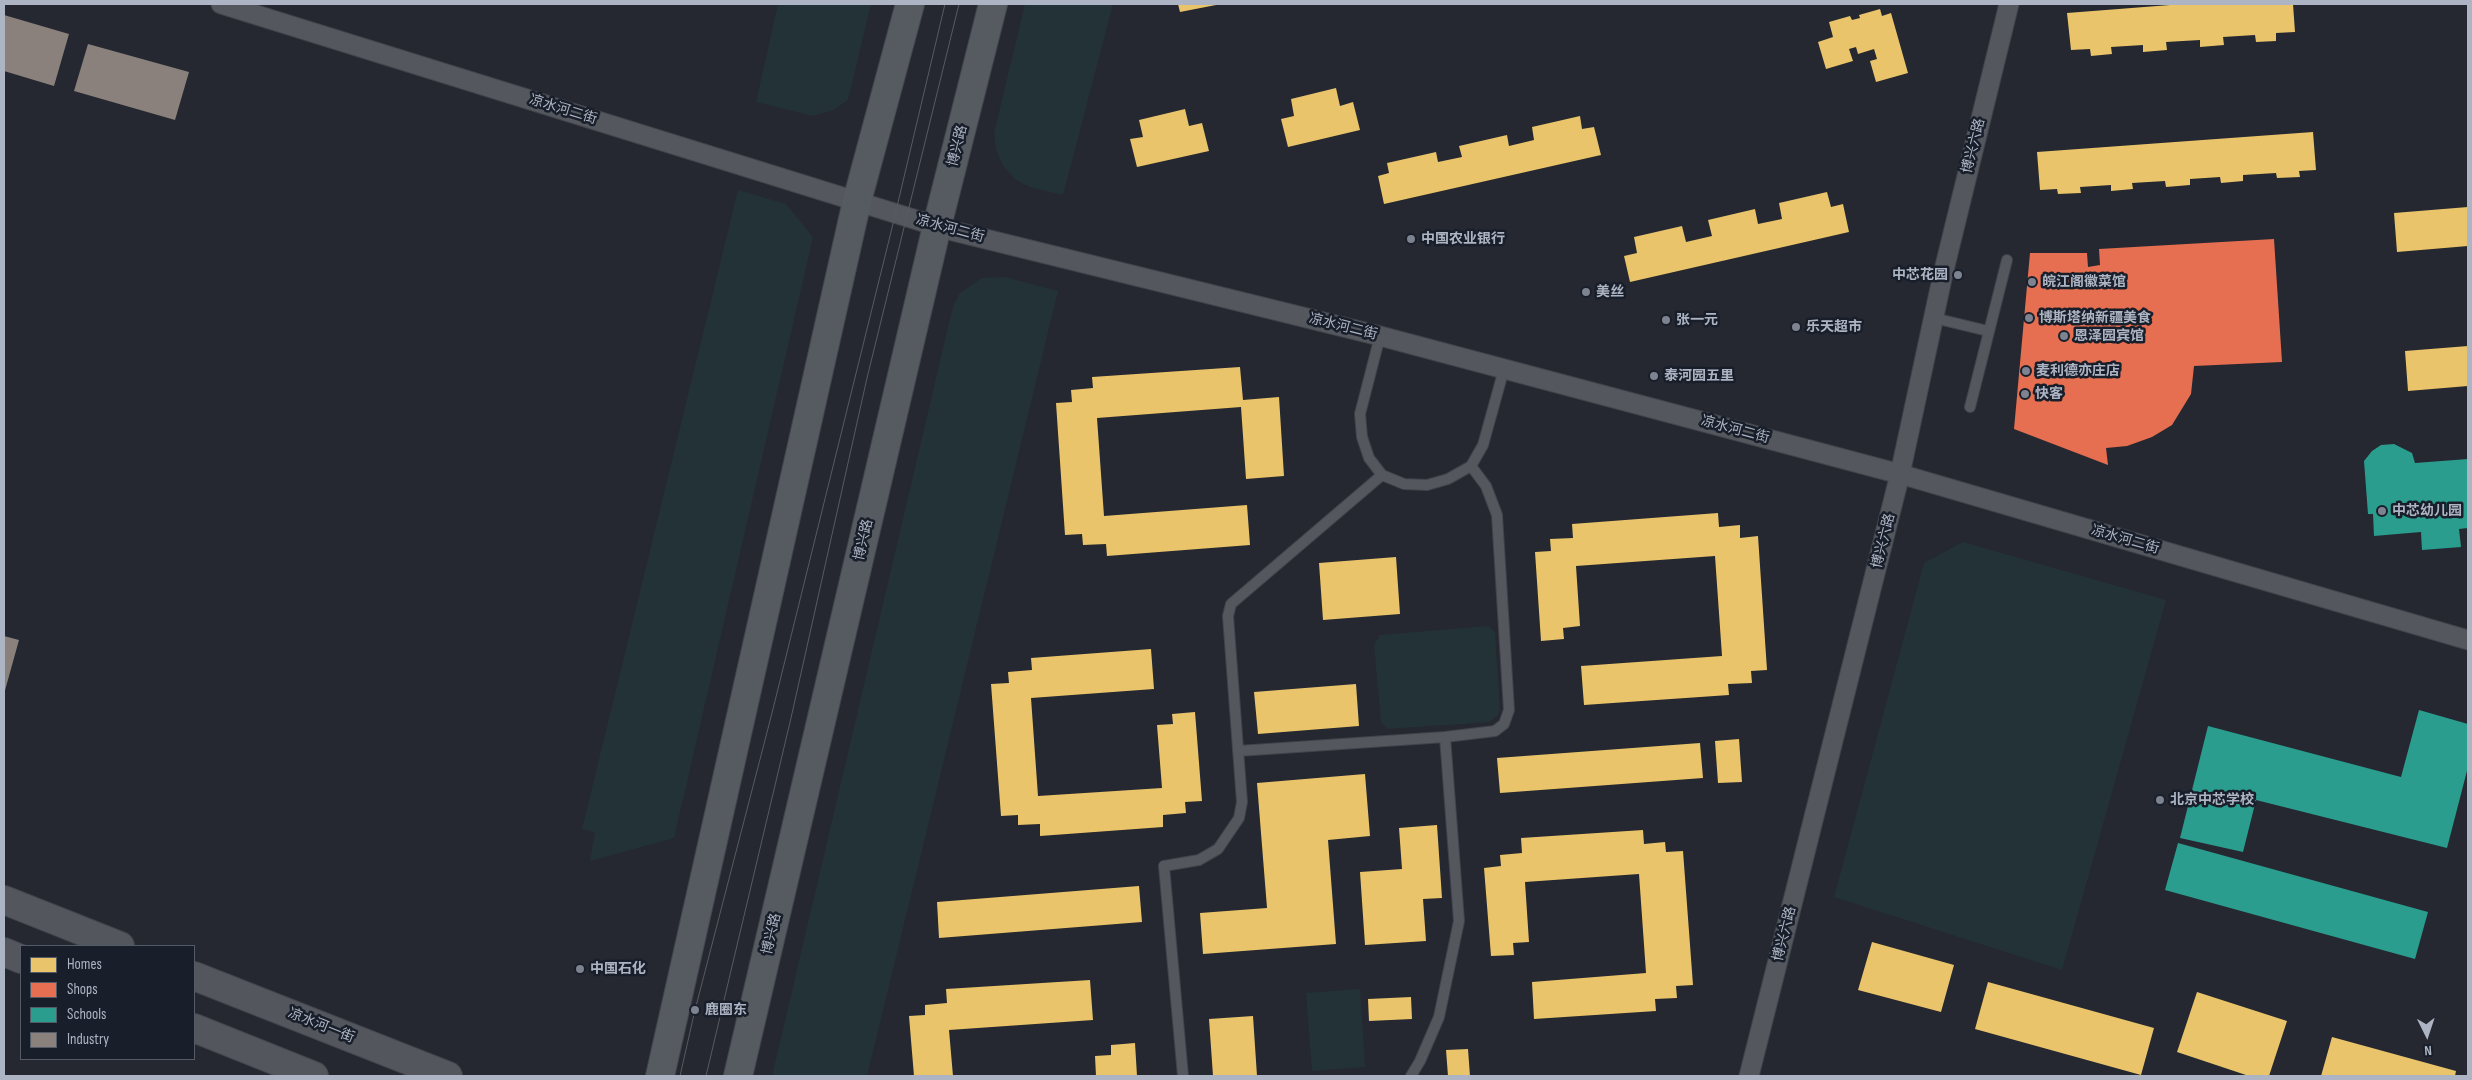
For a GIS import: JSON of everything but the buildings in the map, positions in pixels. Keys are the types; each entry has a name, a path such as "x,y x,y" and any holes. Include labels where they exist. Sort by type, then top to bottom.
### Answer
{"main road":[{"path":"660,1076 857,201 910,4"},
{"name":"博兴路","path":"738,1076 938,226 993,4"},
{"path":"4,900 117,945"},
{"path":"4,952 20,959"},
{"name":"凉水河一街","path":"195,976 448,1076"},
{"path":"195,1028 314,1076"}],"street":[{"name":"凉水河二街","path":"221,4 938,226 1380,336 1900,474 2468,640"},
{"name":"博兴六路","path":"1749,1076 1900,474 1934,318 2009,4"}],"lane":[{"path":"1970,407 2007,260"},
{"path":"1934,318 1988,331"},
{"path":"1380,336 1360,414 1362,437 1369,458 1382,475 1404,484 1427,485 1448,480 1471,466 1483,445 1504,369"},
{"path":"1238,751 1446,737 1494,731 1504,724 1509,710 1498,515 1486,486 1471,466"},
{"path":"1183,1076 1164,866 1199,860 1218,849 1230,834 1239,818 1242,802 1228,616 1231,604 1382,475"},
{"path":"1411,1076 1420,1062 1439,1017 1458,921 1446,737"}],"shaded area":[{"path":"778,4 871,4 848,100 833,110 813,116 756,102"},
{"path":"1025,4 1113,4 1063,195 1030,187 1016,180 1003,166 996,150 994,133"},
{"path":"738,190 786,204 813,237 674,838 590,861 595,832 582,829"},
{"path":"1005,277 1058,291 867,1076 772,1076 953,306 960,293 982,278"},
{"path":"1963,542 2166,600 2062,970 1834,897 1924,563"},
{"path":"1488,626 1495,632 1500,711 1497,716 1489,722 1387,729 1381,722 1374,645 1380,635"},
{"path":"1360,989 1365,1067 1312,1071 1306,993"}],"tram line":[{"path":"680,1076 891,232 945,4"},
{"path":"706,1076 791,718 867,378 959,4"}],"place":[{"name":"中国农业银行","path":"1411,239"},
{"name":"中芯花园","path":"1958,275"},
{"name":"皖江阁徽菜馆","path":"2032,282"},
{"name":"美丝","path":"1586,292"},
{"name":"博斯塔纳新疆美食","path":"2029,318"},
{"name":"张一元","path":"1666,320"},
{"name":"乐天超市","path":"1796,327"},
{"name":"恩泽园宾馆","path":"2064,336"},
{"name":"麦利德亦庄店","path":"2026,371"},
{"name":"泰河园五里","path":"1654,376"},
{"name":"快客","path":"2025,394"},
{"name":"中芯幼儿园","path":"2382,511"},
{"name":"北京中芯学校","path":"2160,800"},
{"name":"中国石化","path":"580,969"},
{"name":"鹿圈东","path":"695,1010"}]}
